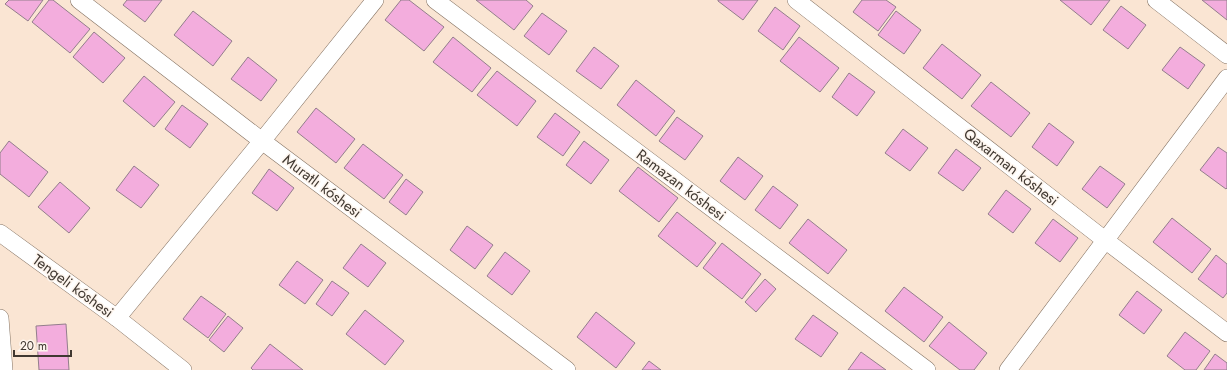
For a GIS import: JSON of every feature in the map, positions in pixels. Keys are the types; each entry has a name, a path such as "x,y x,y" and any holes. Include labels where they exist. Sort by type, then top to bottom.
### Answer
{"street":[{"name":"Muratlı kóshesi","path":"79,0 262,141 567,370"},
{"path":"117,318 375,0"},
{"name":"Ramazan kóshesi","path":"435,0 926,370"},
{"name":"Qaxarman kóshesi","path":"796,0 1227,333"},
{"path":"1156,0 1227,55"},
{"path":"1008,370 1227,78"},
{"name":"Tengeli kóshesi","path":"0,233 117,318 183,370"},
{"path":"0,318 4,370"}],"building":[{"path":"9,0 43,0 28,21 5,4"},
{"path":"49,0 53,0 90,29 70,53 32,22"},
{"path":"127,0 162,0 145,22 123,5"},
{"path":"401,0 409,0 444,27 424,51 385,20"},
{"path":"476,0 526,0 533,6 514,30"},
{"path":"718,0 758,0 743,20"},
{"path":"862,0 886,0 896,7 878,31 853,12"},
{"path":"1060,0 1110,0 1091,25"},
{"path":"1202,0 1227,0 1227,20"},
{"path":"1121,6 1146,25 1128,49 1103,30"},
{"path":"775,7 800,26 783,50 758,31"},
{"path":"193,11 232,41 213,66 174,35"},
{"path":"896,11 921,30 904,54 878,35"},
{"path":"542,13 567,31 549,55 524,36"},
{"path":"94,32 125,58 103,83 73,57"},
{"path":"453,37 491,68 472,92 433,62"},
{"path":"799,37 839,68 820,92 780,61"},
{"path":"942,44 981,75 962,99 923,68"},
{"path":"594,47 619,66 601,89 576,71"},
{"path":"1180,47 1205,65 1188,89 1162,70"},
{"path":"248,57 277,80 261,101 231,79"},
{"path":"497,71 536,101 517,126 477,95"},
{"path":"849,73 875,92 857,116 832,97"},
{"path":"144,76 175,102 154,127 123,101"},
{"path":"636,80 675,111 656,136 617,105"},
{"path":"991,82 1030,113 1011,137 971,106"},
{"path":"182,105 208,124 190,148 165,129"},
{"path":"316,108 355,139 336,163 297,132"},
{"path":"555,113 580,132 563,156 537,137"},
{"path":"677,117 703,136 685,160 659,141"},
{"path":"1049,123 1074,142 1057,166 1032,147"},
{"path":"903,129 928,148 910,171 885,153"},
{"path":"9,141 48,172 29,197 0,174 0,153"},
{"path":"584,141 609,160 591,184 566,165"},
{"path":"363,144 403,175 384,199 344,168"},
{"path":"1218,147 1227,153 1226,189 1200,170"},
{"path":"956,149 981,168 963,191 938,173"},
{"path":"738,157 763,176 745,200 720,181"},
{"path":"134,166 159,185 141,208 116,190"},
{"path":"1100,166 1125,184 1107,208 1082,189"},
{"path":"638,167 678,198 659,222 619,191"},
{"path":"269,169 294,188 277,211 252,193"},
{"path":"406,179 423,192 406,215 389,202"},
{"path":"60,182 90,208 69,233 38,207"},
{"path":"773,186 798,205 780,229 755,210"},
{"path":"1006,190 1031,209 1013,233 988,214"},
{"path":"677,212 716,243 697,267 658,236"},
{"path":"1172,218 1211,249 1192,273 1153,242"},
{"path":"808,219 847,250 828,274 789,243"},
{"path":"1053,219 1078,238 1060,262 1035,243"},
{"path":"467,226 493,245 475,269 450,250"},
{"path":"722,243 761,274 742,299 703,268"},
{"path":"361,244 386,263 368,287 343,268"},
{"path":"505,252 530,271 512,295 487,276"},
{"path":"1216,255 1227,264 1227,293 1223,298 1198,279"},
{"path":"297,261 323,280 305,304 279,285"},
{"path":"765,279 776,289 756,312 745,302"},
{"path":"332,281 349,293 332,316 316,304"},
{"path":"904,287 943,317 924,342 885,311"},
{"path":"1137,291 1162,310 1144,334 1119,315"},
{"path":"201,296 226,314 208,338 183,319"},
{"path":"365,310 404,341 385,365 346,334"},
{"path":"596,312 635,343 616,368 577,337"},
{"path":"813,315 838,333 821,357 795,339"},
{"path":"228,316 243,328 224,352 209,340"},
{"path":"949,322 987,353 974,370 960,370 929,346"},
{"path":"66,324 69,370 39,370 36,326"},
{"path":"1185,332 1210,351 1196,370 1185,370 1167,356"},
{"path":"270,344 303,370 253,370 251,368"},
{"path":"861,352 886,370 848,370"},
{"path":"1215,354 1227,363 1227,370 1204,370"},
{"path":"649,361 661,370 642,370"}]}
